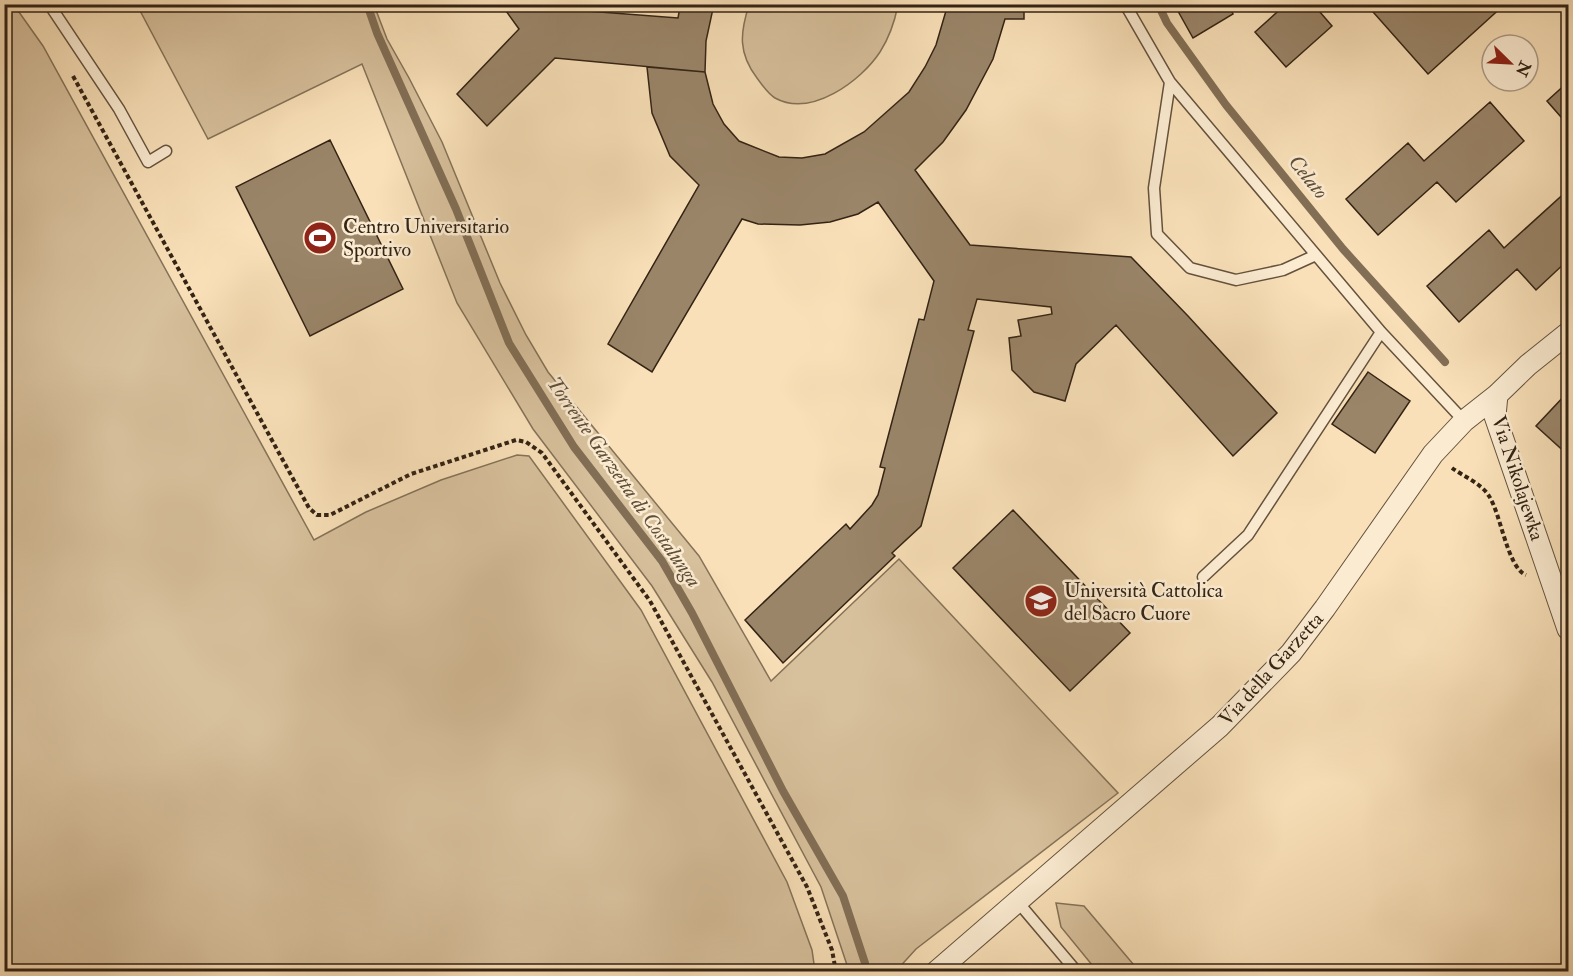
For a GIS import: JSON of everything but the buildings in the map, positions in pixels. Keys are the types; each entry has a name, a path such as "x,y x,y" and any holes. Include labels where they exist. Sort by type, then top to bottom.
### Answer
{"street":[{"name":"Via della Garzetta","path":"936,972 1220,726 1291,653 1433,454 1464,421 1497,395 1528,365 1569,333"},
{"name":"Via Nikolajewka","path":"1497,395 1495,416 1569,629"}],"lane":[{"path":"49,4 119,110 148,162 166,151"},
{"path":"1125,4 1170,82 1381,332 1464,421"},
{"path":"1170,82 1154,188 1156,234 1191,268 1236,279 1283,270 1316,255"},
{"path":"1203,577 1248,535 1381,332"},
{"path":"1017,901 1077,972"}],"path":[{"path":"72,75 309,508 317,515 330,515 411,474 516,440 526,442 542,453 650,601 807,887 832,950 837,972"},
{"path":"1444,463 1488,493 1513,561 1521,574 1529,577"}],"shaded area":[{"path":"749,4 898,5 886,41 872,63 861,74 848,85 819,100 789,103 775,98 765,89 746,60 743,34"},
{"path":"4,5 14,5 43,46 314,540 366,512 441,480 517,455 529,456 641,610 787,882 812,950 815,971 5,971"},
{"path":"137,5 374,5 387,39 442,142 500,283 526,335 548,372 699,556 771,681 899,559 1118,793 916,949 896,971 849,971 821,887 712,682 652,586 533,429 457,303 362,64 208,139"},
{"path":"1056,903 1084,906 1139,971 1097,971 1061,927"}],"waterway":[{"name":"Torrente Garzetta di Costalunga","path":"367,4 377,33 456,209 509,343 574,447 662,561 692,613 783,791 843,896 865,963 865,972"},
{"name":"Celato","path":"1158,4 1167,23 1226,105 1343,249 1445,362"}],"place":[{"name":"Centro Universitario Sportivo","path":"320,238"},
{"name":"Università Cattolica del Sacro Cuore","path":"1041,601"}]}
